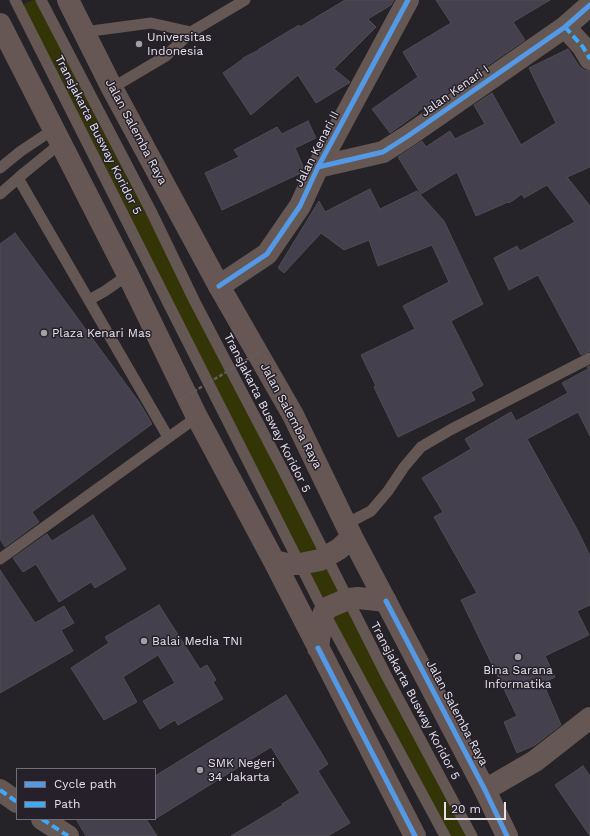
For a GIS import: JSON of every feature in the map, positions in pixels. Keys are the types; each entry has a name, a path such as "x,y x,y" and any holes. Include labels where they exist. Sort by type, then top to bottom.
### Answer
{"main road":[{"name":"Jalan Salemba Raya","path":"68,0 112,88 219,286 292,416 349,531 485,790 507,836"},
{"path":"0,24 128,275 197,416 274,561 415,836"},
{"path":"274,561 287,564 300,564 326,558 339,549 349,531"},
{"path":"318,648 324,612 330,607 348,599 358,598 386,601"}],"street":[{"name":"Jalan Kenari II","path":"219,286 267,254 300,206 318,167 408,0"},
{"name":"Jalan Kenari I","path":"318,167 382,152 408,136 565,27 590,5"},
{"path":"565,27 584,48 590,59"},
{"path":"485,790 535,761 590,718"},
{"path":"0,790 16,801"},
{"path":"43,820 67,836"}],"lane":[{"name":"Transjakarta Busway Koridor 5","path":"14,0 324,612 445,836"},
{"name":"Transjakarta Busway Koridor 5","path":"41,0 151,211 195,302 284,472 391,686 472,836"},
{"path":"112,88 166,56 191,32 245,0"},
{"path":"84,32 151,23 191,32"},
{"path":"0,168 21,151 58,136"},
{"path":"0,194 18,178 58,136"},
{"path":"18,178 168,437"},
{"path":"89,300 128,275"},
{"path":"349,531 372,511 404,467 421,447 450,430 590,358"},
{"path":"0,559 197,416"}],"path":[{"path":"178,401 263,350"}],"shaded area":[{"path":"33,0 41,0 473,836 445,836 18,7"}],"building":[{"path":"345,0 394,0 391,5 368,19 376,27 334,69 350,82 316,103 298,75 251,115 223,73 243,58 259,50 299,25 300,27"},
{"path":"436,0 550,0 513,22 525,40 417,112 418,113 390,133 372,109 418,77 403,52 451,23"},
{"path":"568,49 579,66 584,70 590,71 590,167 567,177 590,206 590,351 581,355 538,275 509,290 494,258 517,246 520,251 575,222 547,185 524,198 522,194 509,203 508,202 476,216 457,172 421,194 398,157 422,141 426,147 450,131 455,139 485,124 474,105 492,93 521,145 556,123 529,68"},
{"path":"308,121 316,138 295,148 303,166 301,173 222,210 205,173 239,157 234,150 277,127 282,134"},
{"path":"370,189 380,209 417,191 444,221 483,304 451,321 483,385 471,392 475,400 398,437 374,387 376,386 361,355 415,329 403,306 449,282 432,245 378,266 369,240 344,250 321,233 284,273 278,268 319,201 325,212"},
{"name":"Plaza Kenari Mas","path":"15,233 139,402 152,424 32,512 39,522 5,547 0,539 0,244"},
{"path":"590,366 590,436 578,412 527,439 578,531 590,556 590,605 577,611 589,635 545,656 555,677 543,683 561,725 535,745 517,753 504,722 517,716 461,600 477,593 434,517 443,512 422,478 471,449 465,439 511,412 516,421 568,393 562,383 588,369 587,367"},
{"path":"93,515 126,569 95,588 91,582 59,602 36,564 23,572 13,558 47,534 52,541"},
{"path":"0,570 35,623 64,606 74,623 61,630 73,651 0,693"},
{"path":"159,605 200,669 207,665 216,680 213,682 223,699 178,725 175,720 160,729 143,701 175,683 158,655 123,677 137,702 104,720 71,668 109,643 105,637"},
{"name":"SMK Negeri 34 Jakarta","path":"286,695 328,764 318,771 350,823 328,836 231,836 300,793 271,747 156,818 156,775"},
{"path":"583,766 590,776 590,836 555,785"},
{"path":"77,820 147,820 157,836 86,836"}],"marked path":[{"path":"565,27 583,47 590,59"},
{"path":"0,790 16,801"},
{"path":"44,820 68,836"}],"cycle path":[{"path":"219,286 267,254 300,206 318,167 408,0"},
{"path":"318,167 383,152 565,27 590,5"},
{"path":"386,601 485,790 507,836"},
{"path":"318,648 415,836"}],"place":[{"name":"Universitas Indonesia","path":"139,44"},
{"name":"Plaza Kenari Mas","path":"44,333"},
{"name":"Balai Media TNI","path":"144,641"},
{"name":"Bina Sarana Informatika","path":"518,657"},
{"name":"SMK Negeri 34 Jakarta","path":"200,770"}]}
